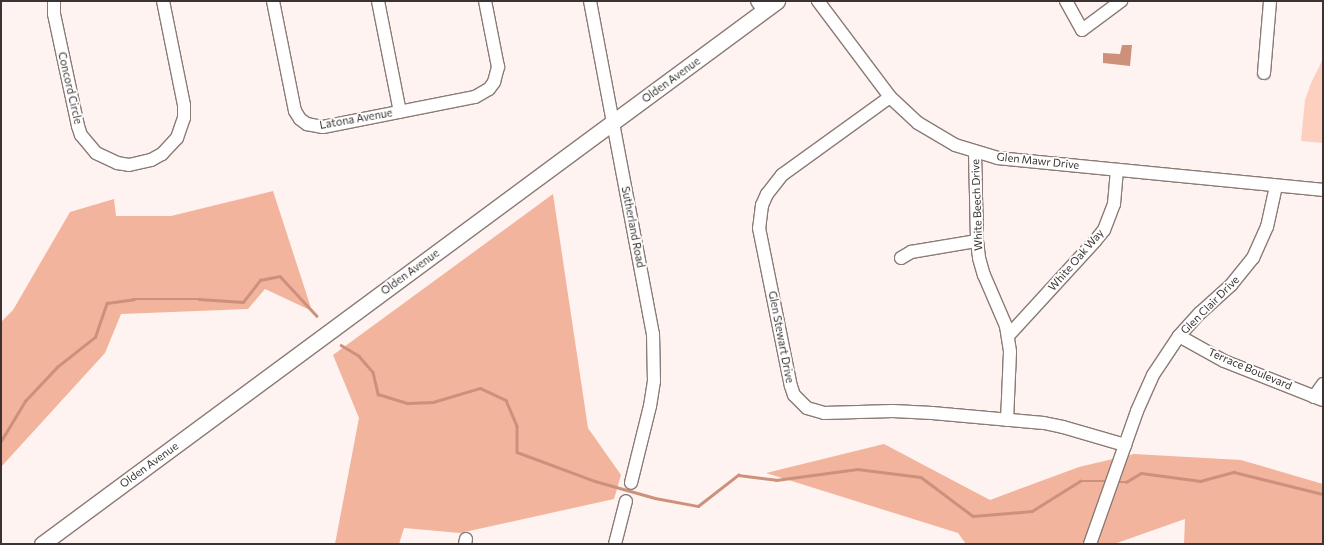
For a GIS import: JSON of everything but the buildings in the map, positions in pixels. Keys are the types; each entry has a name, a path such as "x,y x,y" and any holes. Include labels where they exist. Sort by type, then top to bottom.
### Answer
{"main road":[{"name":"Olden Avenue","path":"42,544 613,122 760,6 777,1"}],"street":[{"name":"Concord Circle","path":"54,1 54,14 81,135 96,153 117,163 129,165 151,160 162,154 177,138 184,118 184,105 163,1"},
{"name":"Latona Avenue","path":"273,1 293,104 300,119 307,124 323,127 475,97 485,92 494,82 498,67 484,1"},
{"path":"378,1 400,112"},
{"name":"Sutherland Road","path":"590,1 653,334 654,381 649,412 631,483"},
{"name":"Glen Mawr Drive","path":"818,1 890,97 913,119 934,134 975,152 998,158 1323,190"},
{"path":"1066,1 1082,30 1121,1"},
{"path":"1264,72 1270,1"},
{"name":"Glen Stewart Drive","path":"890,97 782,176 767,194 762,205 760,228 791,386 800,402 816,411 824,413 894,411 932,413 1063,427 1125,445"},
{"name":"White Beech Drive","path":"975,152 977,241 984,275 1000,310 1008,336 1011,371 1007,420"},
{"name":"White Oak Way","path":"1008,336 1104,230 1114,204 1117,170"},
{"name":"Glen Clair Drive","path":"1090,544 1141,400 1153,375 1179,336 1200,312 1231,285 1253,258 1267,227 1276,186"},
{"path":"901,258 911,252 977,241"},
{"name":"Terrace Boulevard","path":"1179,336 1224,360 1319,398"},
{"path":"1319,398 1323,384"},
{"path":"615,544 626,501"}],"shaded area":[{"path":"1122,45 1132,45 1130,66 1103,63 1103,53 1120,54"},
{"path":"1323,59 1323,143 1301,141 1305,100 1311,83"},
{"path":"273,191 312,311 265,289 248,309 121,314 105,353 1,467 1,322 13,310 70,212 114,199 116,216 171,216"},
{"path":"553,194 588,428 621,475 614,499 460,533 404,528 399,544 335,544 359,418 333,355"},
{"path":"884,444 990,500 1079,467 1134,454 1241,460 1323,484 1323,544 1184,544 1185,519 1114,544 966,544 958,533 766,473"}],"waterway":[{"path":"1,441 25,401 57,367 95,337 107,303 134,299 199,299 243,302 260,280 280,276 317,316"},
{"path":"341,345 359,356 373,372 378,394 408,403 433,402 480,388 506,400 517,426 517,452 595,481 655,498 698,506 738,475 776,480 857,469 921,477 973,516 1032,511 1080,481 1109,481"},
{"path":"1116,482 1126,482 1141,473 1200,481 1234,472 1323,494"}]}
